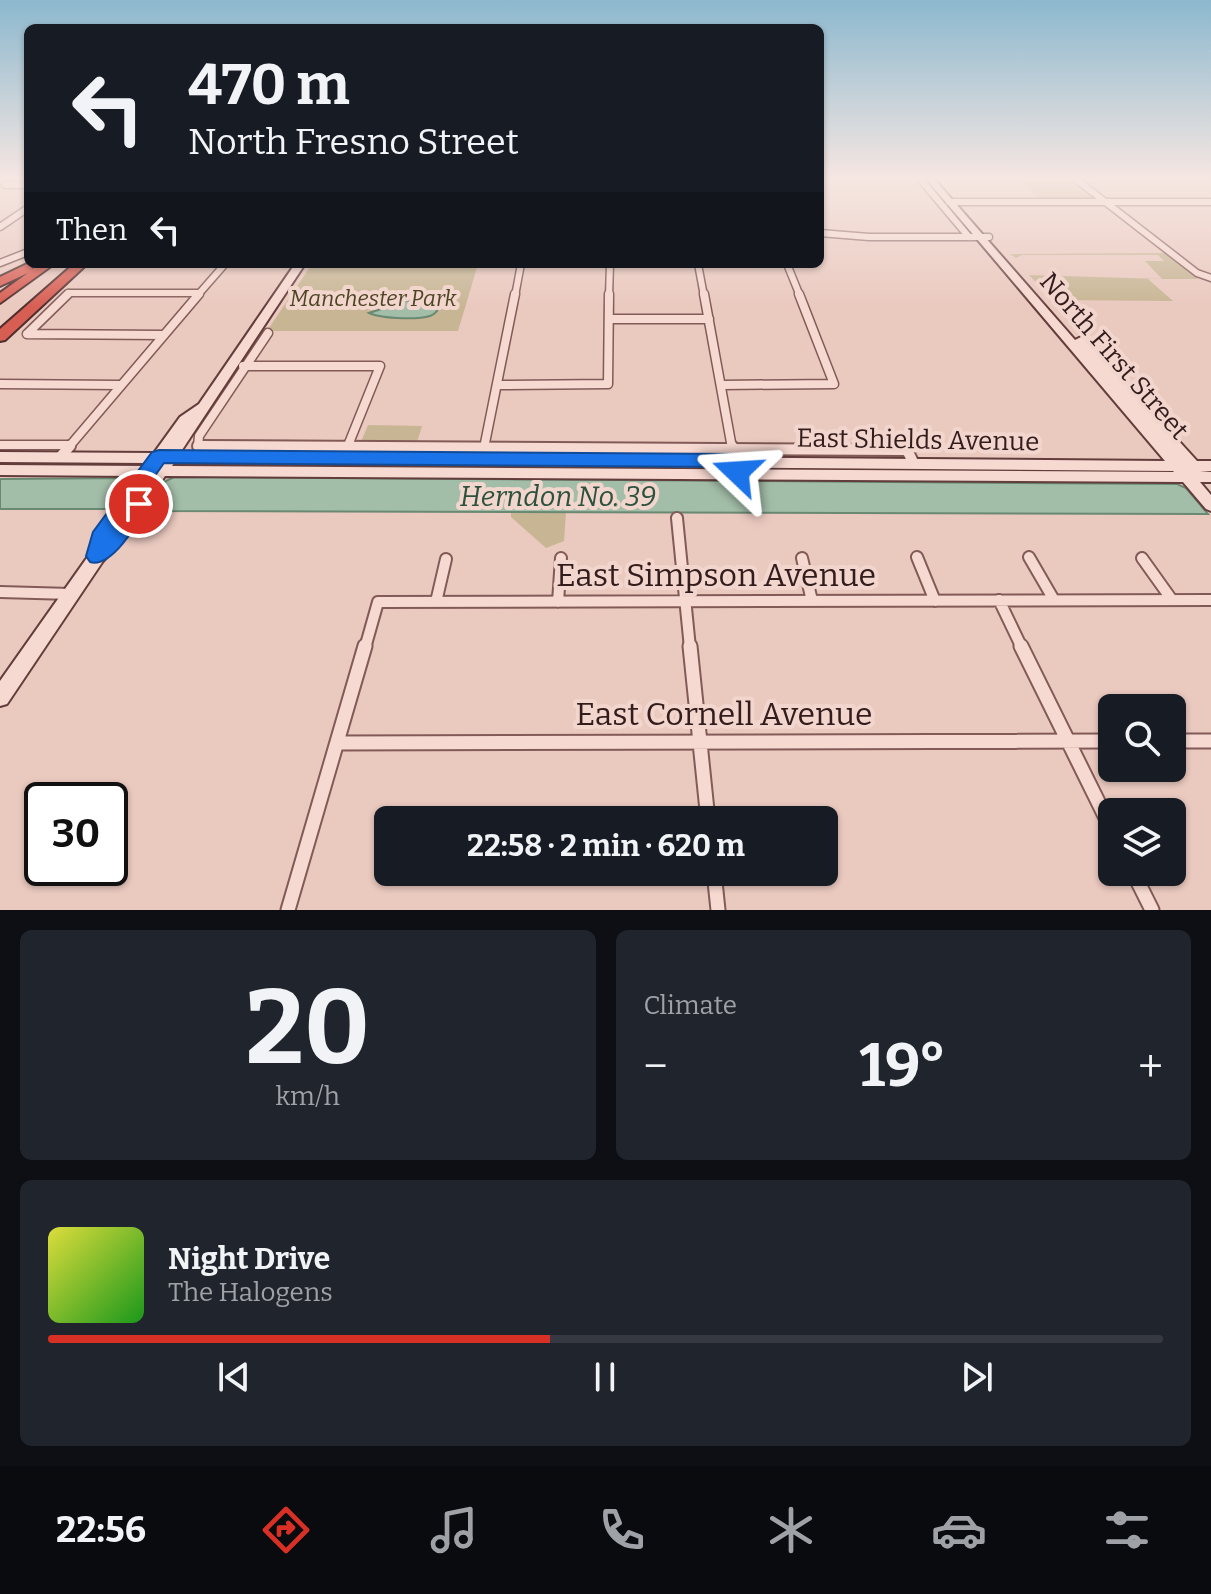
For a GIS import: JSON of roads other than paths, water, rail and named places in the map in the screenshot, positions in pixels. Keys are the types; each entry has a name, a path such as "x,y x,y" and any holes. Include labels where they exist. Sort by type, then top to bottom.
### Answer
{"highway":[{"path":"0,282 24,259"},
{"path":"0,299 43,268"},
{"path":"0,320 66,268"},
{"path":"0,337 77,268"}],"main road":[{"name":"North First Street","path":"969,222 1066,337 1199,476"},
{"name":"North First Street","path":"979,237 1102,364 1199,476"},
{"path":"0,697 97,556 116,537 132,504 185,420 202,407 297,268"},
{"path":"1066,337 1076,341 1092,359 1102,364"},
{"name":"East Shields Avenue","path":"0,457 66,451 156,469 345,452 1199,476"},
{"path":"249,470 328,464 345,452"},
{"name":"East Shields Avenue","path":"0,470 249,470 735,461 913,462 1199,476"},
{"path":"1199,476 1211,505"}],"street":[{"path":"964,222 979,237"},
{"path":"1134,222 1208,278"},
{"path":"824,234 979,237"},
{"path":"0,265 24,258"},
{"path":"66,451 222,268"},
{"path":"484,450 520,268"},
{"path":"497,385 608,384 610,268"},
{"path":"268,333 199,436 198,446 345,452 484,450 735,461 699,268"},
{"path":"721,385 834,384 789,268"},
{"path":"164,335 27,334 69,293 200,293"},
{"path":"610,319 709,319"},
{"path":"231,366 380,366 345,452"},
{"path":"0,384 120,385"},
{"name":"East Shields Avenue","path":"0,445 66,451"},
{"path":"677,518 707,806"},
{"path":"917,557 935,601"},
{"path":"1029,557 1054,600"},
{"path":"558,602 561,558"},
{"path":"802,558 812,601"},
{"path":"1142,558 1172,600"},
{"path":"436,602 446,559"},
{"path":"0,592 71,594"},
{"path":"999,600 1098,802"},
{"name":"East Simpson Avenue","path":"337,743 378,602 1211,600"},
{"name":"East Cornell Avenue","path":"337,743 1098,741"},
{"path":"1186,741 1211,741"},
{"path":"288,910 337,743"},
{"path":"715,886 718,910"},
{"path":"1140,886 1152,910"}],"water":[{"path":"434,292 443,295 438,309 430,316 403,318 369,313"},
{"name":"Herndon No. 39","path":"174,477 1177,484 1186,488 1208,514 143,511 162,483"},
{"path":"132,478 134,481 114,509 0,509 0,479"}],"park label":[{"name":"Manchester Park","path":"373,298"}]}
